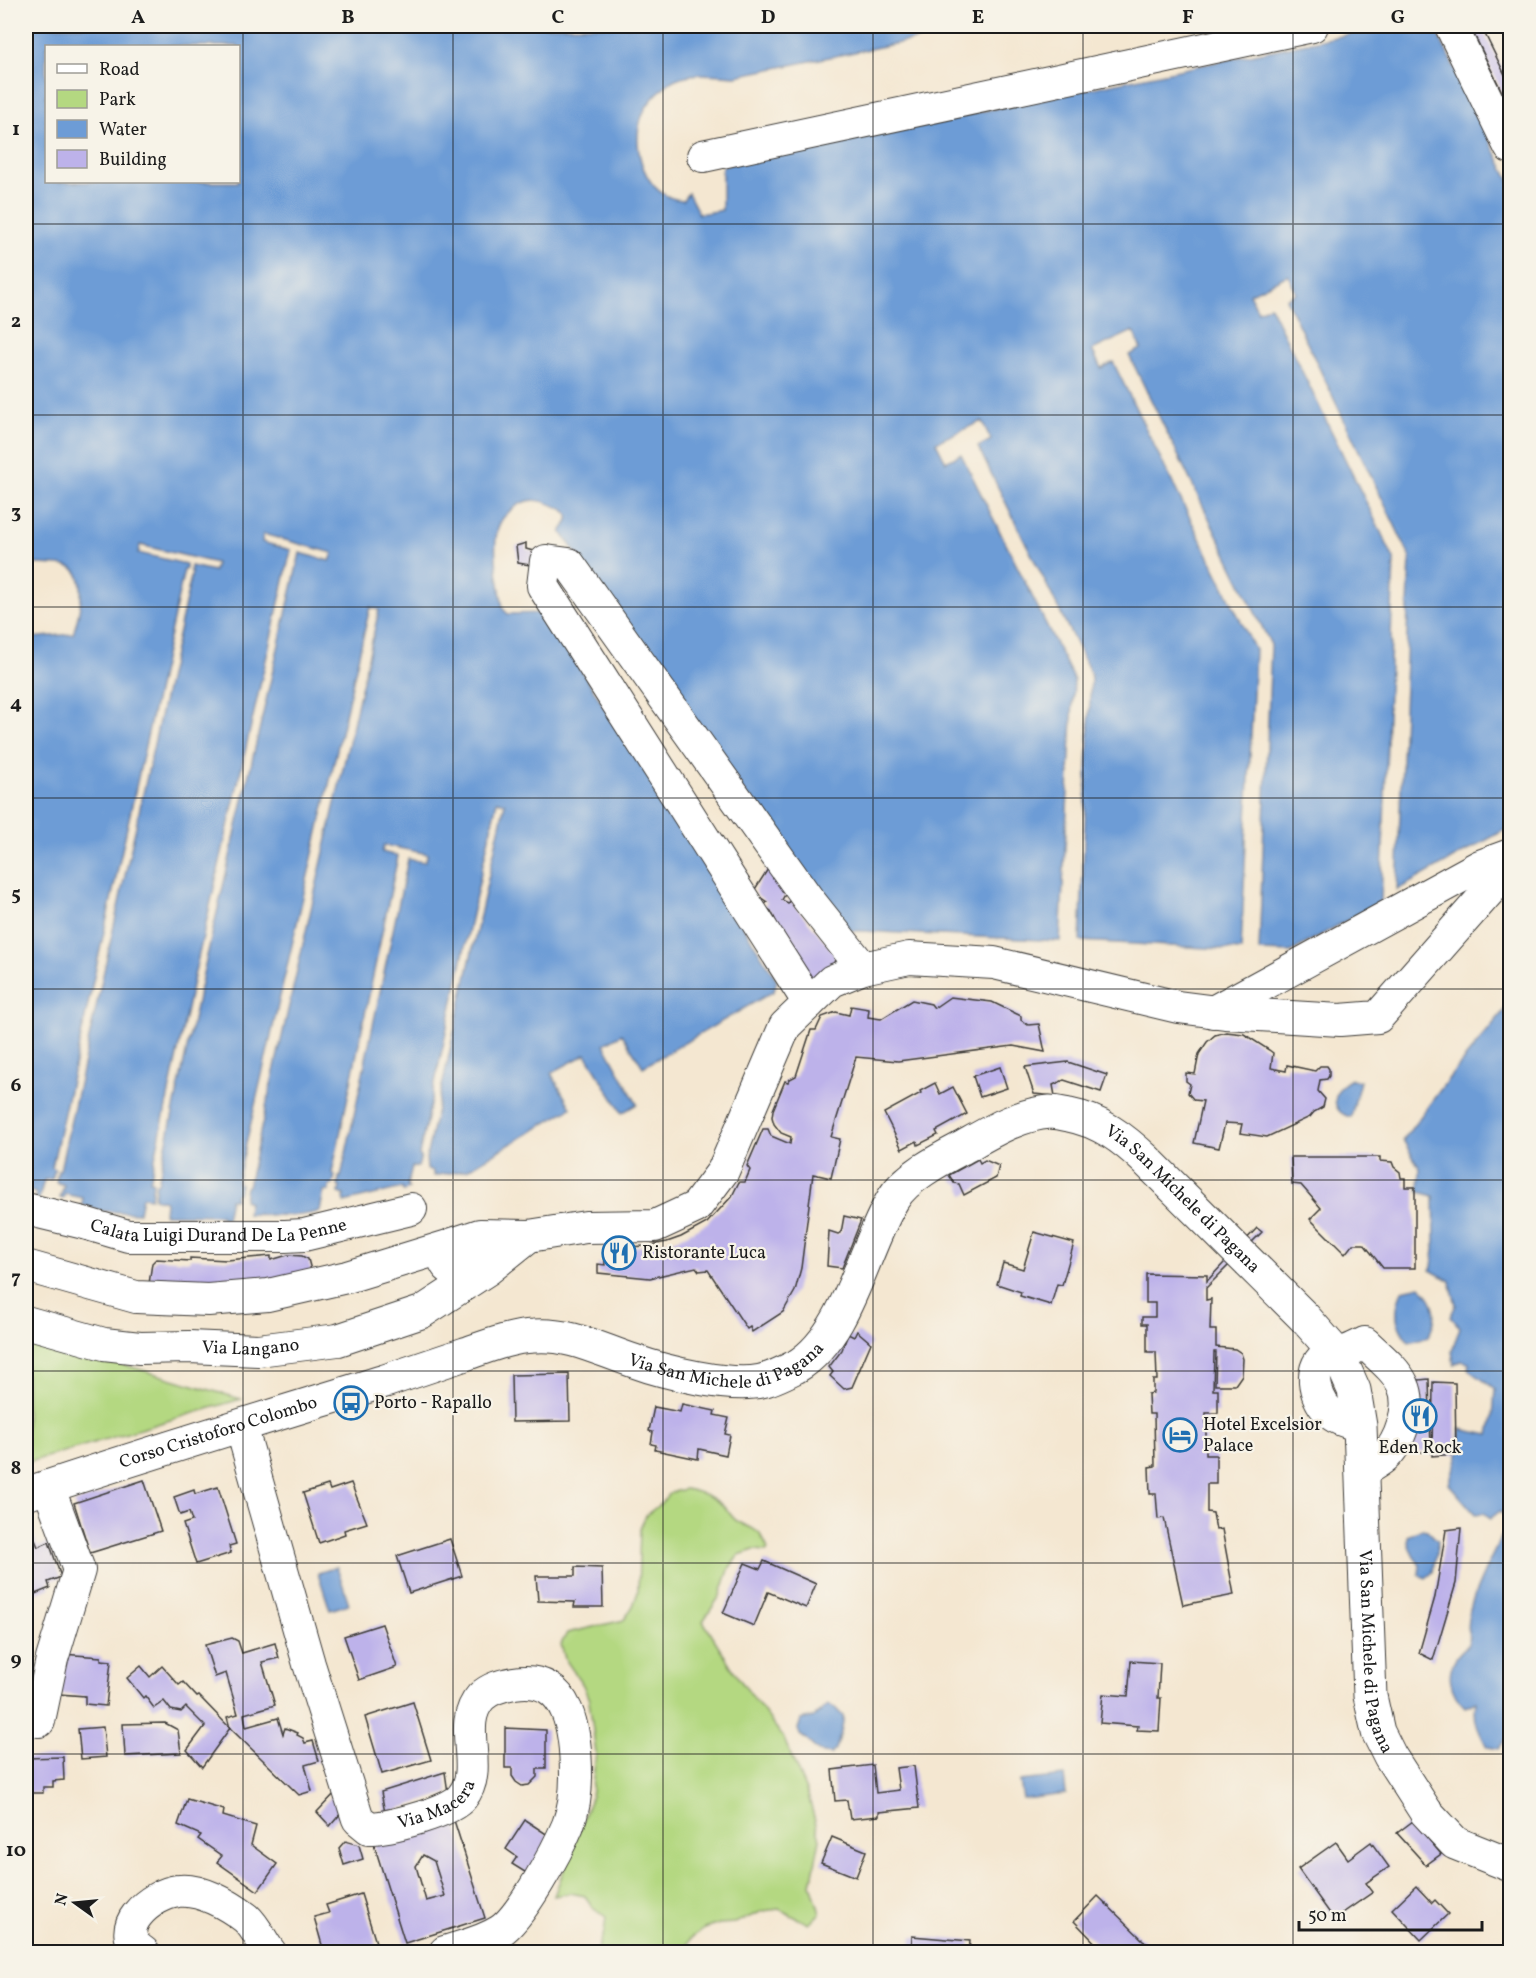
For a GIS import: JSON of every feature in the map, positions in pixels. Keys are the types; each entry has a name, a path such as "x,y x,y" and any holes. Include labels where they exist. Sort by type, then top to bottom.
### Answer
{"main road":[{"name":"Via San Michele di Pagana","path":"550,1335 590,1344 660,1369 740,1382 762,1381 798,1365 820,1346 838,1320 849,1298 894,1195 928,1166 1010,1123 1051,1112 1087,1118 1128,1143 1304,1317 1334,1351 1342,1364 1354,1390 1360,1426 1370,1696 1378,1732 1390,1756 1426,1812 1455,1843 1510,1865"},
{"name":"Corso Cristoforo Colombo","path":"37,1490 519,1337 550,1335"}],"street":[{"path":"703,156 1312,26"},
{"path":"1451,26 1510,147"},
{"path":"863,968 808,899 569,564 546,561 543,586 809,1003 832,981 863,968 909,958 994,963 1178,1007 1213,1012 1340,1020 1378,1017 1510,867"},
{"path":"1213,1012 1480,866 1510,855"},
{"name":"Via Langano","path":"26,1322 104,1344 140,1348 189,1347 258,1350 338,1340 422,1312 461,1266 529,1236 586,1227 655,1226 696,1207 723,1171 785,1026 809,1003"},
{"name":"Calata Luigi Durand De La Penne","path":"26,1209 84,1222 128,1236 304,1235 411,1209"},
{"path":"26,1266 136,1297 208,1300 268,1295 347,1277 461,1266"},
{"path":"1334,1351 1343,1352 1365,1343 1395,1371 1404,1387 1406,1415 1398,1438 1383,1458 1363,1471"},
{"name":"Via Macera","path":"241,1426 309,1664 358,1819 369,1828 384,1828 443,1810 462,1798 470,1783 472,1767 469,1725 474,1708 482,1696 496,1687 534,1682 556,1692 565,1709 574,1733 576,1755 576,1794 569,1824 527,1899 502,1930 445,1953"},
{"path":"37,1490 79,1570 52,1659 39,1720"},
{"path":"143,1953 134,1947 131,1935 134,1917 146,1904 178,1891 203,1894 221,1901 248,1920 270,1953"}],"green space":[{"path":"26,1336 241,1399 26,1463"},
{"path":"685,1489 711,1497 735,1520 756,1530 768,1549 767,1551 754,1550 739,1555 730,1567 720,1596 703,1621 737,1676 783,1737 808,1795 820,1839 811,1884 820,1913 809,1924 779,1909 763,1911 735,1923 719,1924 704,1929 692,1937 682,1952 597,1952 604,1933 606,1917 594,1909 585,1896 570,1893 554,1896 591,1798 596,1753 589,1700 583,1685 565,1659 561,1644 567,1633 624,1620 638,1592 640,1529 646,1515 670,1493"}],"water":[{"path":"26,26 983,26 736,76 698,74 672,81 656,95 643,113 638,142 640,155 650,181 659,191 683,200 688,193 699,214 722,210 722,166 1388,26 1434,26 1510,182 1510,827 1397,890 1410,557 1286,299 1296,293 1288,275 1249,294 1258,311 1270,306 1394,559 1381,901 1291,952 1259,951 1271,645 1129,355 1141,349 1133,331 1092,350 1101,368 1113,362 1255,650 1241,950 1080,941 1091,674 978,447 991,440 982,421 936,442 946,462 961,454 1074,680 1060,941 841,930 561,532 568,519 566,512 541,501 525,502 505,515 498,530 496,564 503,609 508,614 545,613 777,980 774,991 643,1067 622,1034 604,1044 637,1104 622,1113 586,1054 551,1073 571,1108 467,1170 433,1176 433,1171 427,1169 426,1158 505,803 497,801 419,1155 421,1157 418,1167 412,1167 407,1186 409,1188 404,1192 402,1188 344,1202 344,1195 339,1193 340,1187 338,1186 408,859 425,862 428,854 384,845 382,852 398,856 332,1173 335,1175 333,1185 329,1186 329,1191 324,1191 320,1211 311,1213 247,1214 249,1202 244,1200 379,610 370,607 237,1183 240,1184 238,1193 235,1199 230,1199 226,1219 222,1218 222,1215 164,1214 165,1201 154,1198 300,553 330,561 333,553 263,534 262,542 291,550 196,967 150,1181 153,1182 151,1198 142,1197 139,1213 101,1211 82,1205 83,1198 65,1194 63,1199 60,1198 64,1185 56,1182 192,572 190,571 191,566 214,571 216,563 140,545 138,553 186,564 186,569 68,1092 52,1167 55,1169 52,1179 44,1180 39,1199 35,1198 36,1193 26,1190 26,673 30,638 73,634 81,599 80,580 72,568 63,565 26,563"},
{"path":"1510,1003 1510,1520 1500,1511 1490,1519 1484,1513 1475,1514 1449,1484 1459,1452 1460,1429 1489,1435 1495,1389 1468,1369 1469,1363 1461,1361 1454,1365 1452,1351 1460,1327 1450,1317 1456,1305 1450,1281 1430,1270 1435,1240 1434,1196 1419,1192 1420,1169 1403,1140 1449,1078"},
{"path":"1352,1079 1360,1081 1351,1117 1339,1110 1335,1099 1340,1088"},
{"path":"1420,1286 1433,1304 1434,1323 1428,1337 1409,1342 1398,1323 1398,1304 1402,1290"},
{"path":"1510,1520 1510,1741 1507,1738 1498,1749 1487,1747 1477,1725 1476,1702 1465,1707 1456,1696 1450,1676 1453,1662 1469,1641 1467,1627 1474,1597"},
{"path":"1422,1529 1427,1530 1438,1541 1433,1572 1426,1578 1419,1575 1420,1564 1408,1544 1408,1536"},
{"path":"337,1567 349,1604 330,1610 318,1573"},
{"path":"828,1705 843,1716 836,1749 831,1754 816,1750 800,1735 798,1729 801,1720 814,1717"},
{"path":"1064,1776 1066,1794 1023,1799 1020,1781"}],"building":[{"path":"1470,26 1481,26 1510,85 1510,108"},
{"path":"526,543 526,549 536,554 530,565 518,563 516,546"},
{"path":"768,869 788,889 782,900 788,903 790,900 836,955 833,967 808,987 771,911 764,906 767,902 757,895 755,889"},
{"path":"950,997 992,1002 1021,1016 1021,1020 1028,1025 1039,1024 1045,1052 1013,1046 898,1061 856,1057 831,1137 840,1139 831,1178 813,1174 801,1268 795,1291 783,1312 752,1332 750,1327 747,1329 708,1270 699,1271 696,1267 650,1278 598,1273 598,1264 605,1265 604,1248 646,1246 667,1242 707,1223 732,1196 739,1182 745,1182 750,1170 747,1166 763,1129 768,1129 771,1136 790,1144 791,1137 781,1133 774,1124 773,1110 785,1081 788,1082 796,1076 811,1030 816,1030 822,1017 836,1012 849,1015 851,1006 869,1009 868,1017 881,1019 912,1000 931,1004 934,1008"},
{"path":"1226,1032 1244,1034 1273,1053 1271,1068 1286,1071 1287,1065 1315,1071 1320,1066 1327,1066 1329,1076 1327,1079 1320,1080 1318,1091 1325,1099 1323,1107 1310,1117 1267,1137 1240,1133 1242,1124 1225,1123 1219,1148 1194,1143 1203,1101 1194,1100 1188,1093 1190,1084 1186,1081 1186,1073 1195,1074 1199,1054 1207,1042 1215,1035"},
{"path":"1068,1062 1107,1075 1101,1092 1064,1080 1053,1085 1055,1096 1034,1094 1025,1067"},
{"path":"1000,1067 1007,1088 980,1097 973,1076"},
{"path":"935,1083 940,1094 953,1087 967,1114 936,1131 938,1135 918,1145 917,1141 902,1149 884,1113"},
{"path":"1291,1157 1380,1157 1380,1161 1392,1162 1400,1172 1401,1178 1405,1178 1405,1187 1415,1187 1415,1268 1383,1268 1364,1244 1353,1244 1345,1254 1310,1219 1321,1208 1301,1185 1292,1184"},
{"path":"978,1159 980,1163 985,1160 999,1166 996,1178 964,1195 959,1184 954,1183 949,1175"},
{"path":"844,1216 861,1220 842,1268 827,1266 829,1231 841,1233"},
{"name":"Hotel Excelsior Palace","path":"1257,1228 1262,1232 1206,1288 1206,1300 1211,1299 1210,1330 1216,1330 1216,1347 1235,1349 1241,1353 1243,1359 1242,1375 1235,1385 1215,1385 1216,1352 1214,1352 1213,1390 1218,1390 1218,1413 1206,1413 1206,1455 1216,1455 1216,1484 1207,1484 1207,1512 1213,1513 1216,1530 1222,1529 1234,1595 1183,1605 1164,1518 1158,1519 1156,1494 1150,1494 1149,1467 1155,1466 1154,1414 1149,1414 1148,1394 1153,1393 1153,1380 1157,1380 1156,1352 1147,1352 1147,1324 1142,1324 1142,1317 1155,1317 1155,1303 1146,1303 1146,1274 1207,1275 1207,1281"},
{"path":"1034,1232 1074,1243 1062,1285 1057,1284 1051,1305 1020,1296 1021,1292 997,1284 1003,1263 1023,1269"},
{"path":"288,1255 308,1259 312,1274 277,1283 188,1286 149,1284 152,1263 156,1259 190,1261 190,1258 227,1260 271,1256 271,1260"},
{"path":"857,1331 871,1343 852,1387 844,1389 830,1376 833,1372 829,1367 842,1350 848,1334 854,1337"},
{"path":"569,1374 570,1421 512,1422 511,1375"},
{"name":"Eden Rock","path":"1429,1379 1431,1452 1409,1452 1409,1381"},
{"path":"1433,1382 1455,1383 1456,1454 1432,1456"},
{"path":"682,1404 715,1411 714,1415 729,1418 725,1434 730,1435 726,1455 699,1449 698,1459 655,1450 656,1445 651,1444 653,1432 649,1431 654,1407 680,1412"},
{"path":"144,1480 161,1531 90,1553 74,1503"},
{"path":"351,1483 367,1523 344,1530 345,1534 319,1543 303,1493 328,1485 330,1490"},
{"path":"218,1487 236,1544 229,1546 231,1553 196,1564 183,1524 192,1521 189,1512 180,1515 174,1497 194,1490 195,1494"},
{"path":"1461,1528 1456,1583 1433,1660 1419,1653 1435,1597 1446,1530"},
{"path":"33,1535 38,1547 49,1542 61,1577 48,1582 50,1588 35,1594 33,1589 26,1591 26,1538"},
{"path":"450,1539 462,1576 409,1593 397,1556"},
{"path":"764,1561 816,1584 806,1608 768,1592 754,1626 723,1613 745,1563 760,1569"},
{"path":"575,1567 602,1568 603,1607 574,1607 575,1602 538,1601 536,1576 575,1576"},
{"path":"382,1624 397,1667 359,1680 344,1636"},
{"path":"232,1638 238,1641 242,1653 275,1643 279,1658 262,1662 275,1705 244,1714 246,1727 278,1718 283,1734 285,1728 298,1733 297,1735 303,1738 305,1743 313,1741 319,1761 305,1765 312,1791 299,1795 230,1728 227,1717 238,1714 226,1673 215,1677 205,1645"},
{"path":"62,1654 101,1657 101,1660 111,1661 106,1706 85,1704 85,1696 59,1694"},
{"path":"1131,1661 1160,1663 1159,1731 1137,1730 1138,1726 1100,1723 1103,1694 1128,1696"},
{"path":"141,1666 150,1677 162,1666 179,1685 183,1682 197,1697 199,1696 230,1728 202,1767 187,1750 205,1726 186,1707 181,1712 171,1710 164,1701 154,1708 145,1696 143,1698 127,1678"},
{"path":"413,1702 431,1760 382,1774 365,1717"},
{"path":"165,1723 178,1730 181,1753 125,1756 123,1724"},
{"path":"103,1727 106,1757 81,1759 78,1729"},
{"path":"505,1728 546,1730 546,1769 537,1769 537,1777 529,1785 522,1786 516,1782 512,1776 512,1768 505,1768"},
{"path":"63,1757 64,1780 53,1781 53,1787 43,1787 43,1793 26,1793 26,1758"},
{"path":"873,1765 876,1793 899,1790 896,1768 914,1766 919,1808 879,1812 879,1816 850,1819 847,1800 835,1801 832,1770"},
{"path":"445,1772 448,1793 385,1813 381,1792"},
{"path":"336,1792 342,1812 330,1826 317,1812"},
{"path":"187,1799 224,1810 223,1816 256,1826 251,1845 277,1864 258,1891 217,1862 222,1856 198,1839 201,1835 178,1825"},
{"path":"452,1814 485,1918 405,1943 372,1838","holes":["423,1855 434,1861 445,1896 426,1901 416,1866"]},
{"path":"525,1820 551,1837 528,1874 512,1864 517,1857 506,1849"},
{"path":"1413,1821 1441,1854 1426,1865 1397,1833"},
{"path":"832,1837 866,1851 856,1877 821,1863"},
{"path":"345,1841 359,1845 363,1859 344,1865 339,1848"},
{"path":"1336,1842 1348,1859 1371,1842 1389,1867 1366,1883 1373,1892 1334,1919 1298,1869"},
{"path":"1416,1886 1432,1903 1435,1900 1448,1914 1421,1940 1392,1909"},
{"path":"361,1894 378,1949 366,1952 324,1952 314,1917 329,1913 326,1905"},
{"path":"1098,1896 1147,1944 1139,1952 1104,1952 1074,1921"},
{"path":"912,1936 970,1941 969,1952 911,1952"}],"place":[{"name":"Ristorante Luca","path":"619,1253"},
{"name":"Porto - Rapallo","path":"351,1403"},
{"name":"Eden Rock","path":"1420,1416"},
{"name":"Hotel Excelsior Palace","path":"1180,1435"}]}
